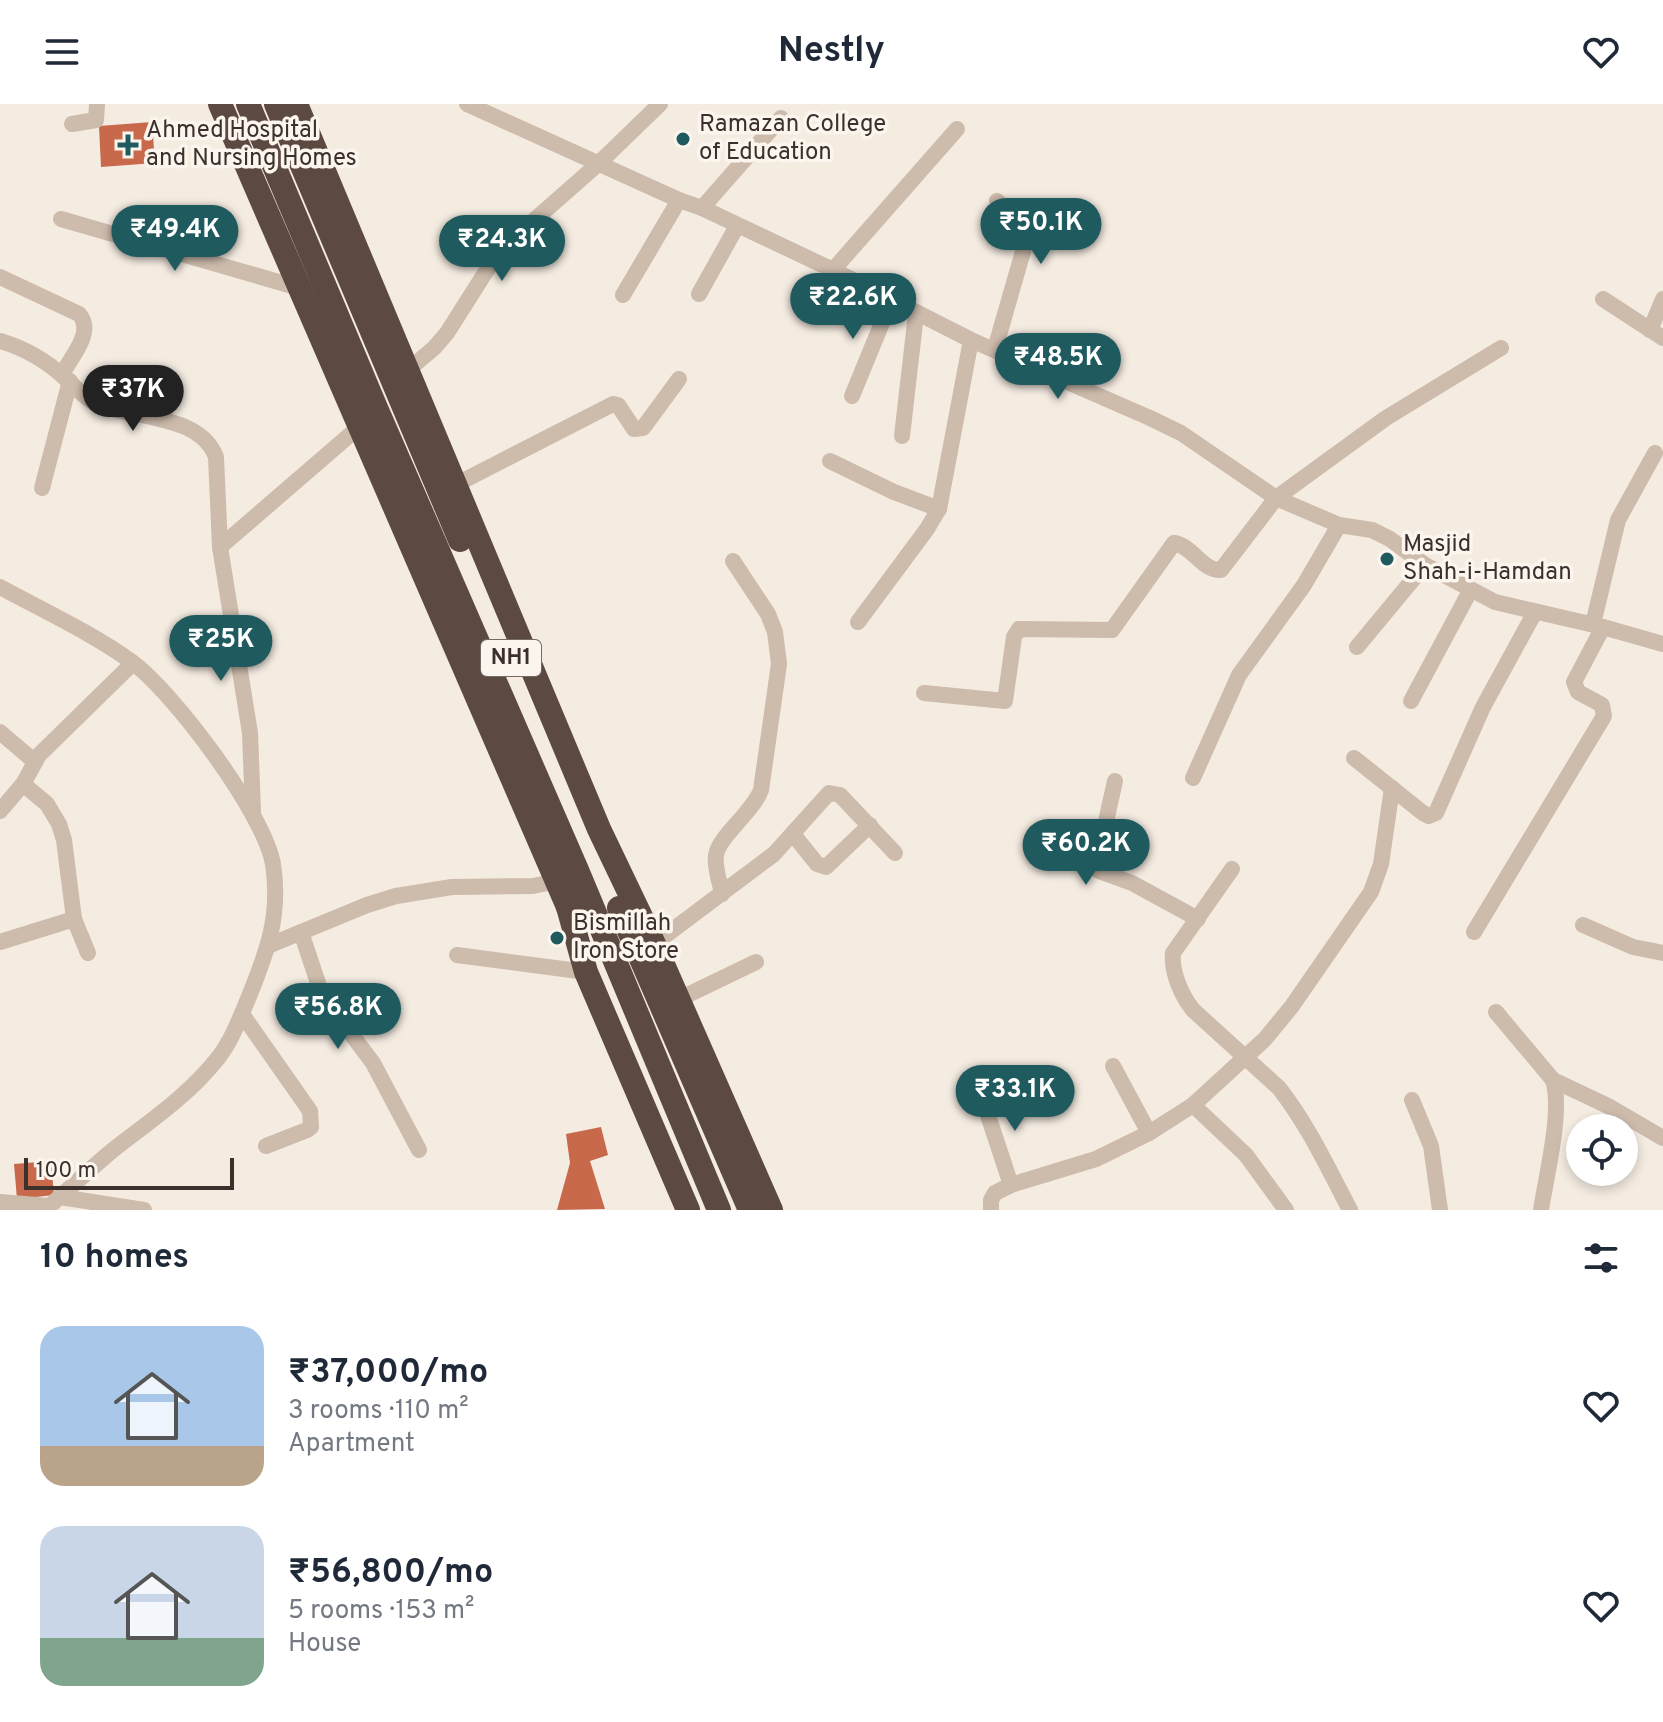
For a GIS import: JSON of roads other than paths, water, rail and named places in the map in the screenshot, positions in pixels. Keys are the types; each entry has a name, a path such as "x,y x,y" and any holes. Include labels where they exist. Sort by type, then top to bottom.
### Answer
{"highway":[{"name":"NH1","path":"276,104 400,376 670,1004 750,1210"},
{"path":"296,104 400,376 455,485 599,829 654,944 670,1004 771,1210"},
{"name":"NH1","path":"250,108 567,875 719,1210"},
{"path":"224,114 359,427 567,875 570,885 568,907 586,972 688,1210"}],"street":[{"path":"72,124 96,120 97,104"},
{"path":"467,104 702,208 971,340 1181,433 1276,498 1339,525 1372,530 1470,591 1495,602 1598,625 1663,644"},
{"path":"400,376 447,333 499,251 598,164 660,104"},
{"path":"224,114 250,108"},
{"path":"702,208 781,118"},
{"path":"833,270 957,129"},
{"path":"623,295 679,200"},
{"path":"995,349 1026,241 1020,222 997,201"},
{"path":"61,219 299,288"},
{"path":"699,294 737,226"},
{"path":"0,277 84,319 85,332 66,378 42,488"},
{"path":"1603,299 1656,334 1663,299"},
{"path":"852,396 891,301"},
{"path":"902,436 916,314"},
{"path":"858,622 939,509 971,340"},
{"path":"0,341 30,352 95,403 158,418 203,435 211,443 216,457 220,547 250,733 253,815"},
{"path":"924,693 1005,701 1014,637 1019,629 1112,630 1171,545 1179,543 1209,568 1221,570 1276,498 1386,418 1501,348"},
{"path":"455,485 613,404 618,405 634,429 643,428 679,379"},
{"path":"220,547 359,427"},
{"path":"1474,932 1604,716 1602,705 1578,692 1574,682 1598,625 1618,520 1655,453"},
{"path":"830,461 894,492 939,509"},
{"path":"1193,778 1239,675 1304,585 1339,525"},
{"path":"722,894 716,854 758,799 761,790 779,664 772,621 733,561"},
{"path":"1357,647 1425,565"},
{"path":"0,587 133,663 194,727 215,754 253,815 272,860 274,915 270,945 228,1045 199,1080 51,1204"},
{"path":"1411,701 1470,591"},
{"path":"1354,758 1423,813 1429,816 1436,813 1483,707 1535,612"},
{"path":"0,811 23,784 34,761 133,663"},
{"path":"0,732 34,761"},
{"path":"1115,781 1097,862 1099,871 1144,889 1198,919"},
{"path":"23,784 47,804 59,824 64,840 74,919 88,953"},
{"path":"991,1210 993,1195 1011,1185 1096,1159 1149,1133 1193,1105 1265,1039 1363,907 1381,864 1392,788"},
{"path":"654,944 774,854 829,793 840,795 895,853"},
{"path":"793,834 817,864 826,867 870,825"},
{"path":"1232,869 1173,953 1183,996 1193,1010 1279,1088 1302,1119 1350,1210"},
{"path":"270,945 396,896 452,887 533,886 567,875"},
{"path":"0,942 74,919"},
{"path":"1583,925 1633,947 1663,953"},
{"path":"301,932 322,995 373,1063 419,1150"},
{"path":"457,955 586,972"},
{"path":"670,1004 756,962"},
{"path":"1496,1012 1553,1080 1608,1106 1663,1138"},
{"path":"242,1014 312,1118 311,1127 307,1130 266,1146"},
{"path":"1113,1066 1149,1133"},
{"path":"1541,1210 1557,1108 1553,1080"},
{"path":"981,1094 1011,1185"},
{"path":"1412,1100 1431,1146 1440,1210"},
{"path":"1193,1105 1246,1155 1286,1210"},
{"path":"0,1202 144,1210"}],"place":[{"name":"Ramazan College of Education","path":"683,139"},
{"name":"Ahmed Hospital and Nursing Homes","path":"128,145"},
{"name":"Masjid Shah-i-Hamdan","path":"1387,559"},
{"name":"Bismillah Iron Store","path":"557,938"}]}
